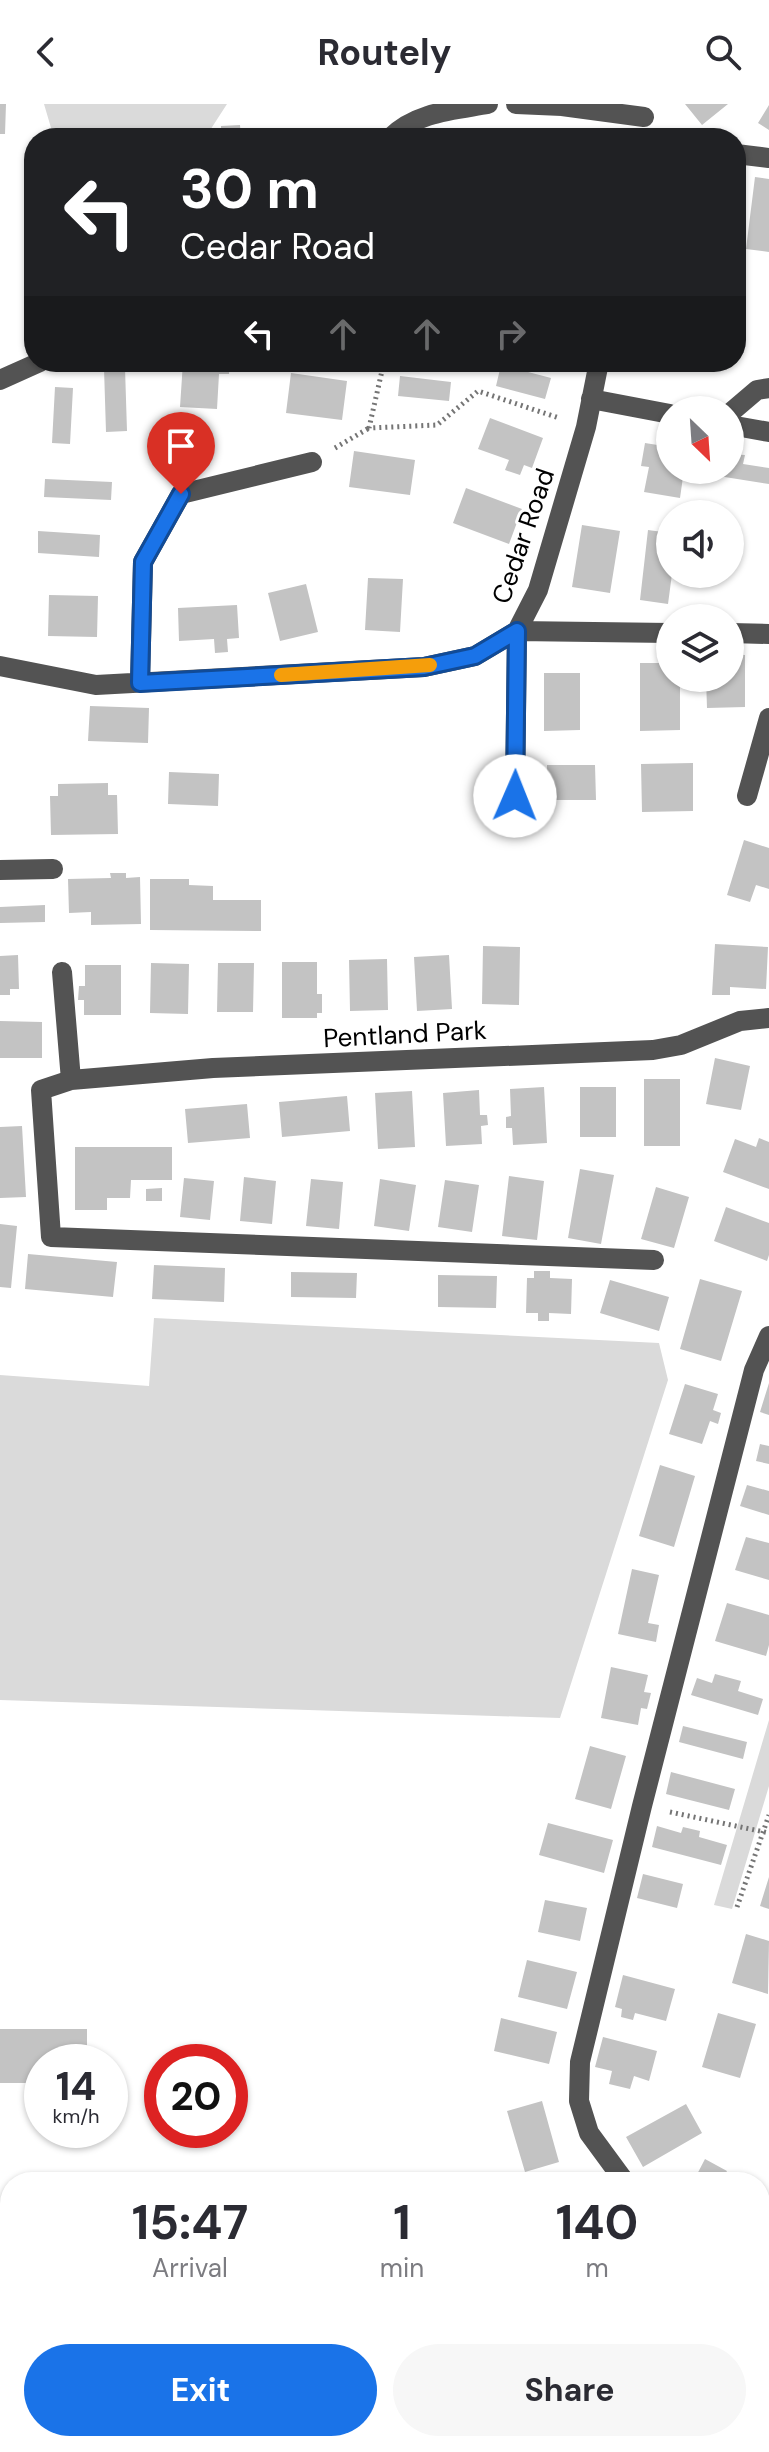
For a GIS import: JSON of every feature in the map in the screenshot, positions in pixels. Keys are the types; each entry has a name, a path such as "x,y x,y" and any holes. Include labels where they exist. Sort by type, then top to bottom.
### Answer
{"lane":[{"path":"400,128 442,112 488,104"},
{"path":"516,104 645,110"},
{"path":"746,155 769,158"},
{"path":"0,380 24,369"},
{"name":"Cedar Road","path":"0,666 96,685 424,667 475,656 517,631 538,590 586,427 597,372"},
{"path":"744,401 757,390 769,388"},
{"path":"591,399 656,411"},
{"path":"744,428 769,432"},
{"path":"140,683 143,562 181,494 312,462"},
{"path":"515,796 517,631 656,633"},
{"path":"744,633 769,634"},
{"path":"747,796 769,718"},
{"path":"0,870 53,869"},
{"path":"62,972 71,1080"},
{"name":"Pentland Park","path":"654,1260 51,1237 41,1090 71,1080 213,1068 653,1050 681,1045 740,1021 769,1018"},
{"path":"618,2172 589,2133 579,2101 580,2062 754,1370 769,1336"}],"path":[{"path":"369,428 382,372"},
{"path":"312,462 369,428 437,425 478,391 586,427"},
{"path":"642,1806 766,1833"},
{"path":"737,1907 766,1833 769,1815"}],"shaded area":[{"path":"44,104 227,104 211,128 51,128"},
{"path":"154,1318 659,1343 668,1380 560,1718 0,1700 0,1375 149,1386"},
{"path":"769,1720 769,1786 732,1909 714,1905"}],"building":[{"path":"0,104 6,104 5,134 0,134"},
{"path":"685,104 728,104 702,125"},
{"path":"769,105 769,130 758,123"},
{"path":"240,125 240,128 221,128"},
{"path":"755,177 769,179 769,252 746,249"},
{"path":"104,372 125,372 127,431 106,432"},
{"path":"182,372 229,372 219,374 217,409 180,407"},
{"path":"499,372 528,372 551,378 545,399 496,386"},
{"path":"291,373 347,381 342,420 286,413"},
{"path":"400,376 451,382 449,401 398,396"},
{"path":"55,387 73,388 70,444 52,443"},
{"path":"490,418 543,438 532,468 524,465 520,475 505,470 509,460 478,449"},
{"path":"645,443 656,445 656,484 682,484 680,498 644,492 649,467 641,466"},
{"path":"354,451 415,460 410,495 349,487"},
{"path":"744,464 769,468 769,484 744,480"},
{"path":"45,479 112,482 111,500 44,497"},
{"path":"466,488 522,509 509,544 453,523"},
{"path":"582,525 620,531 610,593 572,587"},
{"path":"648,530 656,531 656,588 670,588 668,604 640,600"},
{"path":"38,531 100,535 99,557 38,553"},
{"path":"368,578 403,579 400,632 365,630"},
{"path":"306,584 318,632 280,641 268,593"},
{"path":"49,595 98,596 97,637 48,636"},
{"path":"237,605 239,638 227,639 228,652 215,653 214,639 179,641 178,608"},
{"path":"745,655 745,707 707,708 706,692 744,692"},
{"path":"640,663 656,663 656,692 680,692 680,730 640,731"},
{"path":"544,673 580,673 580,730 544,731"},
{"path":"90,706 149,708 148,743 88,741"},
{"path":"693,763 693,811 642,812 641,764"},
{"path":"547,765 595,765 596,800 547,800"},
{"path":"169,772 219,774 218,806 168,804"},
{"path":"108,783 108,795 117,795 118,834 51,835 50,796 58,796 58,784"},
{"path":"744,840 769,848 769,889 756,885 750,902 727,895"},
{"path":"110,873 126,873 126,878 140,877 141,924 91,925 91,912 69,913 68,879 111,878"},
{"path":"150,879 189,879 189,885 213,886 213,900 261,900 261,931 150,930"},
{"path":"45,905 45,922 0,923 0,907"},
{"path":"715,944 768,947 766,989 730,987 730,995 712,995"},
{"path":"483,946 520,947 519,1005 482,1004"},
{"path":"18,955 19,989 10,989 10,995 0,995 0,956"},
{"path":"449,955 452,1009 417,1011 414,957"},
{"path":"387,959 388,1010 350,1011 349,960"},
{"path":"282,962 317,962 317,994 322,994 322,1013 317,1013 317,1018 282,1018"},
{"path":"151,963 189,964 188,1014 150,1013"},
{"path":"218,963 254,963 253,1012 217,1012"},
{"path":"85,965 121,965 121,1015 84,1015 84,1000 78,1000 79,986 85,986"},
{"path":"0,1021 42,1022 42,1058 0,1058"},
{"path":"715,1058 750,1066 741,1110 706,1104"},
{"path":"644,1079 680,1079 680,1146 644,1146"},
{"path":"544,1087 547,1143 513,1145 512,1128 506,1128 506,1117 511,1116 510,1089"},
{"path":"580,1087 616,1087 616,1137 580,1137"},
{"path":"479,1090 480,1115 487,1115 488,1125 481,1126 482,1144 446,1146 443,1093"},
{"path":"412,1091 415,1147 378,1149 375,1093"},
{"path":"347,1096 350,1131 282,1137 279,1102"},
{"path":"247,1104 250,1138 188,1143 185,1109"},
{"path":"22,1126 26,1197 0,1198 0,1127"},
{"path":"759,1138 769,1142 769,1189 723,1172 735,1139 756,1147"},
{"path":"75,1147 172,1147 172,1180 131,1180 130,1198 107,1198 107,1210 75,1210"},
{"path":"580,1169 614,1175 601,1244 568,1238"},
{"path":"509,1176 544,1181 537,1240 502,1236"},
{"path":"244,1177 276,1181 272,1224 240,1221"},
{"path":"184,1178 214,1181 210,1220 180,1217"},
{"path":"311,1179 343,1182 339,1229 306,1226"},
{"path":"380,1179 416,1185 409,1231 374,1226"},
{"path":"445,1180 479,1185 472,1232 438,1227"},
{"path":"656,1187 689,1197 674,1248 641,1239"},
{"path":"162,1188 162,1201 146,1201 146,1189"},
{"path":"726,1207 769,1223 767,1261 714,1241"},
{"path":"0,1224 17,1226 11,1288 0,1287"},
{"path":"28,1254 117,1262 113,1297 25,1289"},
{"path":"154,1265 225,1268 224,1302 152,1299"},
{"path":"534,1271 550,1271 550,1278 572,1279 571,1314 549,1313 549,1321 538,1321 538,1313 526,1313 527,1278 534,1278"},
{"path":"291,1272 357,1273 356,1298 291,1297"},
{"path":"438,1275 497,1276 496,1308 438,1307"},
{"path":"700,1279 742,1291 721,1361 680,1349"},
{"path":"610,1280 669,1297 659,1331 600,1313"},
{"path":"769,1383 769,1415 760,1412"},
{"path":"685,1384 718,1394 713,1410 721,1413 718,1424 710,1421 702,1444 669,1434"},
{"path":"760,1444 769,1446 769,1464 756,1461"},
{"path":"660,1465 695,1476 674,1547 639,1536"},
{"path":"747,1485 769,1491 769,1515 740,1506"},
{"path":"746,1537 769,1543 769,1580 735,1570"},
{"path":"632,1569 659,1575 648,1623 659,1625 656,1642 618,1634"},
{"path":"727,1603 769,1615 766,1656 715,1641"},
{"path":"611,1667 648,1675 644,1692 651,1693 647,1709 641,1708 638,1725 601,1718"},
{"path":"715,1674 741,1681 738,1691 763,1699 758,1715 691,1695 697,1678 712,1683"},
{"path":"683,1726 747,1742 743,1759 679,1742"},
{"path":"590,1746 626,1756 611,1809 575,1799"},
{"path":"671,1772 735,1789 729,1810 666,1794"},
{"path":"548,1823 613,1840 604,1873 539,1855"},
{"path":"657,1826 681,1833 683,1827 700,1831 699,1837 727,1845 721,1865 652,1847"},
{"path":"643,1874 683,1884 677,1908 637,1898"},
{"path":"769,1877 769,1909 760,1906"},
{"path":"545,1900 587,1908 580,1941 538,1932"},
{"path":"746,1934 769,1941 768,1994 732,1983"},
{"path":"527,1960 577,1972 567,2009 518,1997"},
{"path":"623,1975 675,1989 666,2021 635,2013 633,2020 621,2017 622,2009 615,2007"},
{"path":"718,2013 756,2024 740,2078 702,2067"},
{"path":"501,2018 557,2032 549,2064 494,2051"},
{"path":"0,2029 87,2029 87,2044 24,2044 24,2083 0,2083"},
{"path":"603,2037 657,2051 649,2081 634,2076 630,2089 609,2084 612,2071 595,2067"},
{"path":"542,2101 559,2162 525,2172 507,2111"},
{"path":"686,2104 702,2133 643,2167 626,2137"},
{"path":"705,2159 727,2171 726,2172 698,2172"}],"slow traffic":[{"path":"281,675 430,665"}],"route":[{"path":"181,494 143,562 140,683 424,667 475,656 517,631 515,796"}]}
